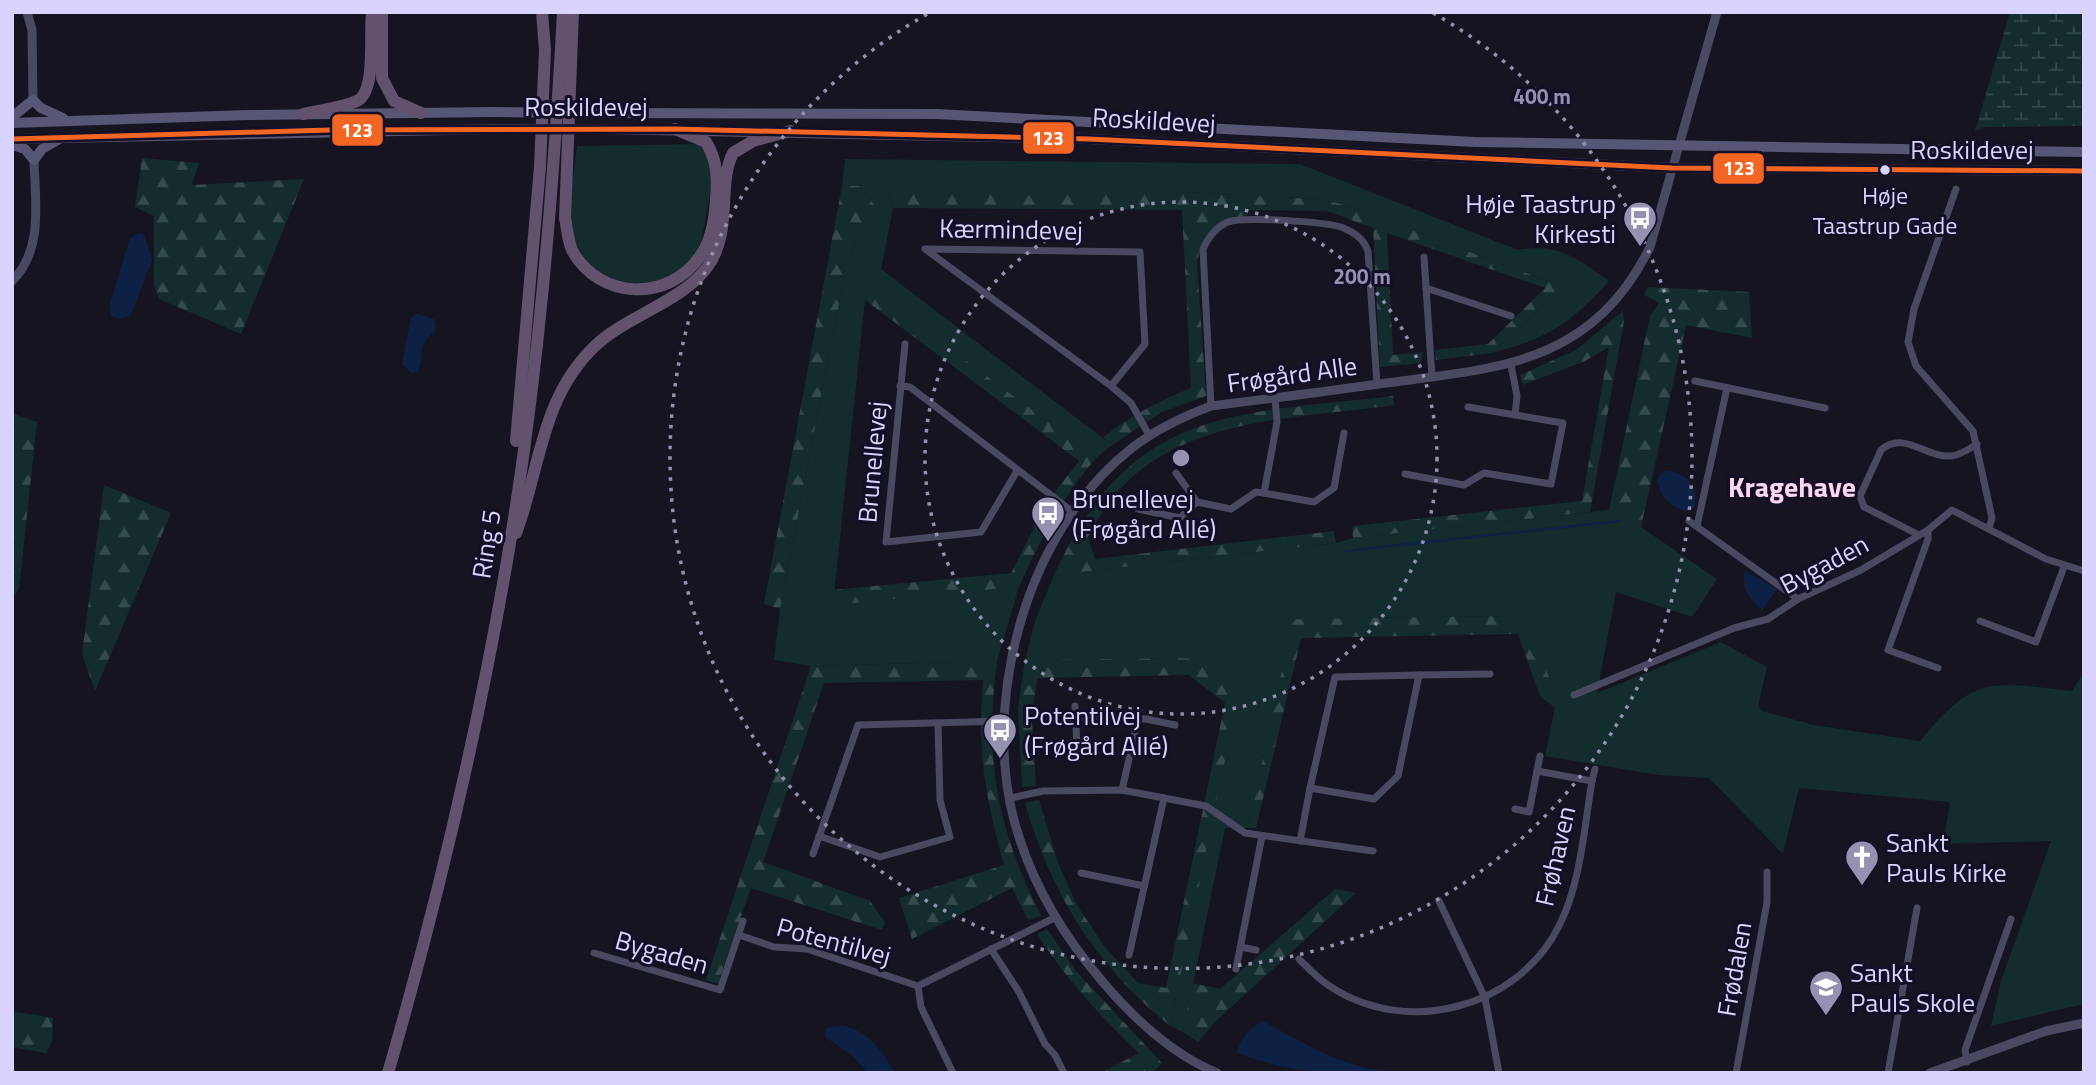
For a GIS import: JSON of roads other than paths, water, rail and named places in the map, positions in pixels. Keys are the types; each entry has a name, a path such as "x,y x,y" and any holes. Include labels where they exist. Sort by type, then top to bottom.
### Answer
{"highway":[{"path":"303,114 357,100 365,94 370,79 372,12"},
{"path":"383,12 382,78 394,101 421,113"},
{"path":"513,520 513,465 532,283 540,167 545,50 542,12"},
{"name":"Ring 5","path":"388,1073 428,935 454,822 507,560 530,401 555,163 563,12"},
{"path":"573,12 565,218 571,247 583,267 602,282 634,290 648,290 671,283 695,263 707,244 716,202 715,160 706,142 675,130"},
{"path":"507,560 522,517 542,434 573,371 596,345 633,318 686,287 707,268 717,249 724,224 733,153 737,148 753,141 790,131"}],"main road":[{"path":"12,117 33,100 41,108 69,121"},
{"name":"Roskildevej","path":"12,123 303,114 494,112 936,114 1475,142 2084,152"},
{"name":"Roskildevej","path":"12,139 494,129 790,131 1089,139 1672,168 2084,172"},
{"path":"12,145 25,149 34,160 50,142 66,137"}],"street":[{"path":"27,12 32,30 33,100"},
{"name":"Frøgård Alle","path":"1217,1073 1152,1033 1117,999 1083,959 1034,876 1019,838 1006,767 1005,721 1009,667 1024,611 1036,581 1073,512 1113,464 1149,435 1178,419 1211,406 1511,365 1567,340 1604,312 1639,268 1650,247 1717,12"},
{"path":"12,281 22,272 33,247 34,160"},
{"path":"1956,189 1914,309 1908,342 1916,366 1967,421 1977,444 1992,518 1989,528"},
{"name":"Frøgård Alle","path":"1211,406 1203,249 1217,228 1238,219 1329,224 1358,236 1364,243 1368,251 1377,384"},
{"name":"Kærmindevej","path":"1111,386 1145,344 1140,252 925,248 1131,402 1149,435"},
{"path":"1424,257 1432,377"},
{"path":"1426,288 1511,316"},
{"name":"Brunellevej","path":"905,344 886,542 981,533 1017,471"},
{"path":"1511,365 1517,396 1515,415"},
{"path":"1695,381 1825,408"},
{"name":"Brunellevej","path":"900,386 910,387 1073,512"},
{"path":"1697,526 1727,388"},
{"path":"1264,494 1277,422 1275,398"},
{"path":"1405,474 1464,485 1484,473 1551,484 1563,423 1468,407"},
{"path":"1176,473 1197,502 1231,509 1256,492 1314,502 1334,488 1344,433"},
{"path":"1919,535 1864,507 1860,496 1881,450 1887,444 1902,441 1947,456 1956,456 1977,444"},
{"path":"1138,509 1180,518 1197,502"},
{"name":"Bygaden","path":"1574,695 1734,628 1768,619 1798,599 1861,570 1928,530 1952,510 2064,567 2084,571"},
{"path":"1689,521 1798,599"},
{"path":"1928,530 1928,539 1888,650 1938,668"},
{"path":"1980,621 2036,642 2064,567"},
{"path":"1300,841 1335,677 1490,674"},
{"path":"1310,788 1374,799 1398,776 1419,675"},
{"path":"1075,706 1077,748"},
{"path":"1076,719 1138,719 1175,725"},
{"path":"1122,790 1138,719"},
{"path":"813,853 858,725 1005,721"},
{"path":"819,836 880,857 950,837 940,800 938,723"},
{"name":"Frøhaven","path":"1515,809 1529,812 1540,756"},
{"name":"Frøhaven","path":"1298,959 1331,987 1375,1006 1425,1012 1455,1008 1485,998 1517,978 1538,959 1561,923 1572,890 1595,769"},
{"name":"Frøhaven","path":"1537,771 1592,781"},
{"path":"1011,798 1043,791 1122,790 1206,806 1237,830 1262,836 1374,851"},
{"path":"1129,955 1164,798"},
{"path":"1236,969 1262,836"},
{"name":"Frødalen","path":"1736,1073 1767,902 1768,872"},
{"path":"1082,873 1144,886"},
{"path":"1439,901 1485,998 1499,1073"},
{"path":"1888,1073 1917,908"},
{"name":"Potentilvej","path":"739,935 774,947 807,949 918,986 1056,917"},
{"path":"1966,1062 1965,1050 2011,919"},
{"name":"Potentilvej","path":"720,990 743,922"},
{"path":"1240,947 1256,950"},
{"path":"991,949 1019,992 1045,1044 1055,1055 1064,1073"},
{"name":"Bygaden","path":"594,953 720,990"},
{"name":"Potentilvej","path":"918,986 921,1007 953,1073"},
{"path":"1930,1073 2034,1035 2084,1023"}],"water":[{"path":"139,233 144,234 152,260 131,315 120,319 111,316 110,304 130,238"},
{"path":"417,314 434,319 436,330 423,345 418,371 412,373 402,364 411,318"},
{"path":"1665,470 1679,474 1689,481 1695,492 1695,507 1685,512 1666,499 1657,478"},
{"path":"1745,571 1777,589 1762,610 1747,592"},
{"path":"1263,1021 1345,1062 1401,1073 1317,1072 1257,1060 1237,1052 1247,1034"},
{"path":"836,1025 846,1026 864,1035 878,1048 895,1073 868,1073 853,1056 825,1037 825,1029"}],"waterway":[{"path":"1346,551 1620,521"}],"place":[{"name":"Høje Taastrup Gade","path":"1885,170"},
{"name":"Høje Taastrup Kirkesti","path":"1640,248"},
{"name":"Brunellevej (Frøgård Allé)","path":"1048,543"},
{"name":"Potentilvej (Frøgård Allé)","path":"1000,760"},
{"name":"Sankt Pauls Kirke","path":"1862,887"},
{"name":"Sankt Pauls Skole","path":"1826,1017"}],"district":[{"name":"Kragehave","path":"1792,486"}]}
